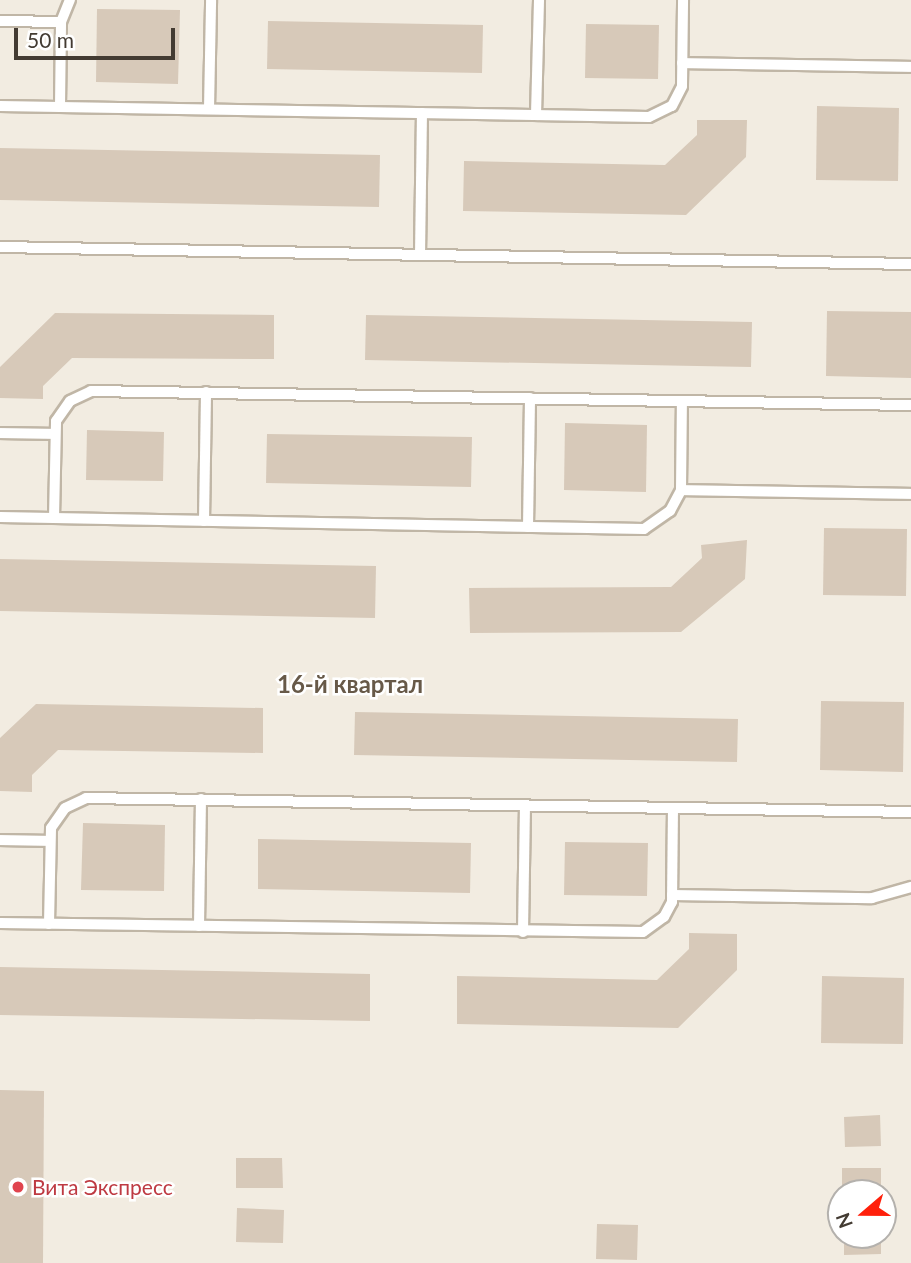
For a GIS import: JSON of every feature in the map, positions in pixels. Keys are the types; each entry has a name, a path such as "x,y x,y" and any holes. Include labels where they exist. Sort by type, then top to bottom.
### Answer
{"lane":[{"path":"60,107 61,22 71,0"},
{"path":"209,109 211,0"},
{"path":"536,115 538,0"},
{"path":"0,106 656,116 678,99 682,63 683,0"},
{"path":"0,21 61,22"},
{"path":"682,63 911,67"},
{"path":"420,255 422,113"},
{"path":"0,247 911,264"},
{"path":"54,518 55,433 64,406 91,391 911,405"},
{"path":"204,521 206,392"},
{"path":"528,527 530,398"},
{"path":"0,517 644,529 670,511 681,490 682,401"},
{"path":"0,433 55,433"},
{"path":"681,490 911,494"},
{"path":"49,924 50,841 59,814 86,798 911,812"},
{"path":"199,926 201,799"},
{"path":"523,932 525,805"},
{"path":"0,923 643,932 664,917 672,895 673,808"},
{"path":"0,840 50,841"},
{"path":"672,895 872,898 911,887"}],"building":[{"path":"97,9 180,10 178,84 96,82"},
{"path":"268,21 483,25 482,73 267,69"},
{"path":"586,24 659,25 658,79 585,78"},
{"path":"817,106 899,108 898,181 816,180"},
{"path":"697,120 747,120 746,157 686,215 463,211 464,161 665,165 697,135"},
{"path":"0,148 380,155 379,207 0,200"},
{"path":"827,311 911,312 911,378 826,376"},
{"path":"55,313 274,315 274,359 72,358 43,386 43,399 0,398 0,367"},
{"path":"366,315 752,322 751,367 365,360"},
{"path":"565,423 647,425 646,492 564,490"},
{"path":"87,430 164,432 163,481 86,480"},
{"path":"267,434 472,437 471,487 266,483"},
{"path":"824,528 907,529 906,596 823,595"},
{"path":"747,540 745,579 681,632 470,633 469,588 671,587 702,558 701,545"},
{"path":"0,559 376,566 375,618 0,611"},
{"path":"821,701 904,702 903,772 820,770"},
{"path":"36,704 263,708 263,753 58,750 32,775 32,792 0,791 0,738"},
{"path":"355,712 738,719 737,762 354,755"},
{"path":"83,823 165,825 164,891 81,890"},
{"path":"258,839 471,843 470,893 258,889"},
{"path":"565,842 648,843 647,896 564,895"},
{"path":"689,933 737,934 737,970 678,1028 457,1024 457,976 657,980 689,949"},
{"path":"0,967 370,974 370,1021 0,1015"},
{"path":"822,976 904,978 903,1044 821,1043"},
{"path":"0,1090 44,1091 43,1263 0,1263"},
{"path":"880,1115 881,1146 845,1147 844,1117"},
{"path":"236,1158 282,1158 283,1188 236,1188"},
{"path":"842,1168 881,1168 881,1179 842,1179"},
{"path":"237,1208 284,1210 283,1243 236,1242"},
{"path":"597,1224 638,1225 637,1260 596,1259"},
{"path":"844,1249 881,1249 881,1254 844,1255"}],"place":[{"name":"Вита Экспресс","path":"18,1187"}],"district":[{"name":"16-й квартал","path":"350,684"}]}
